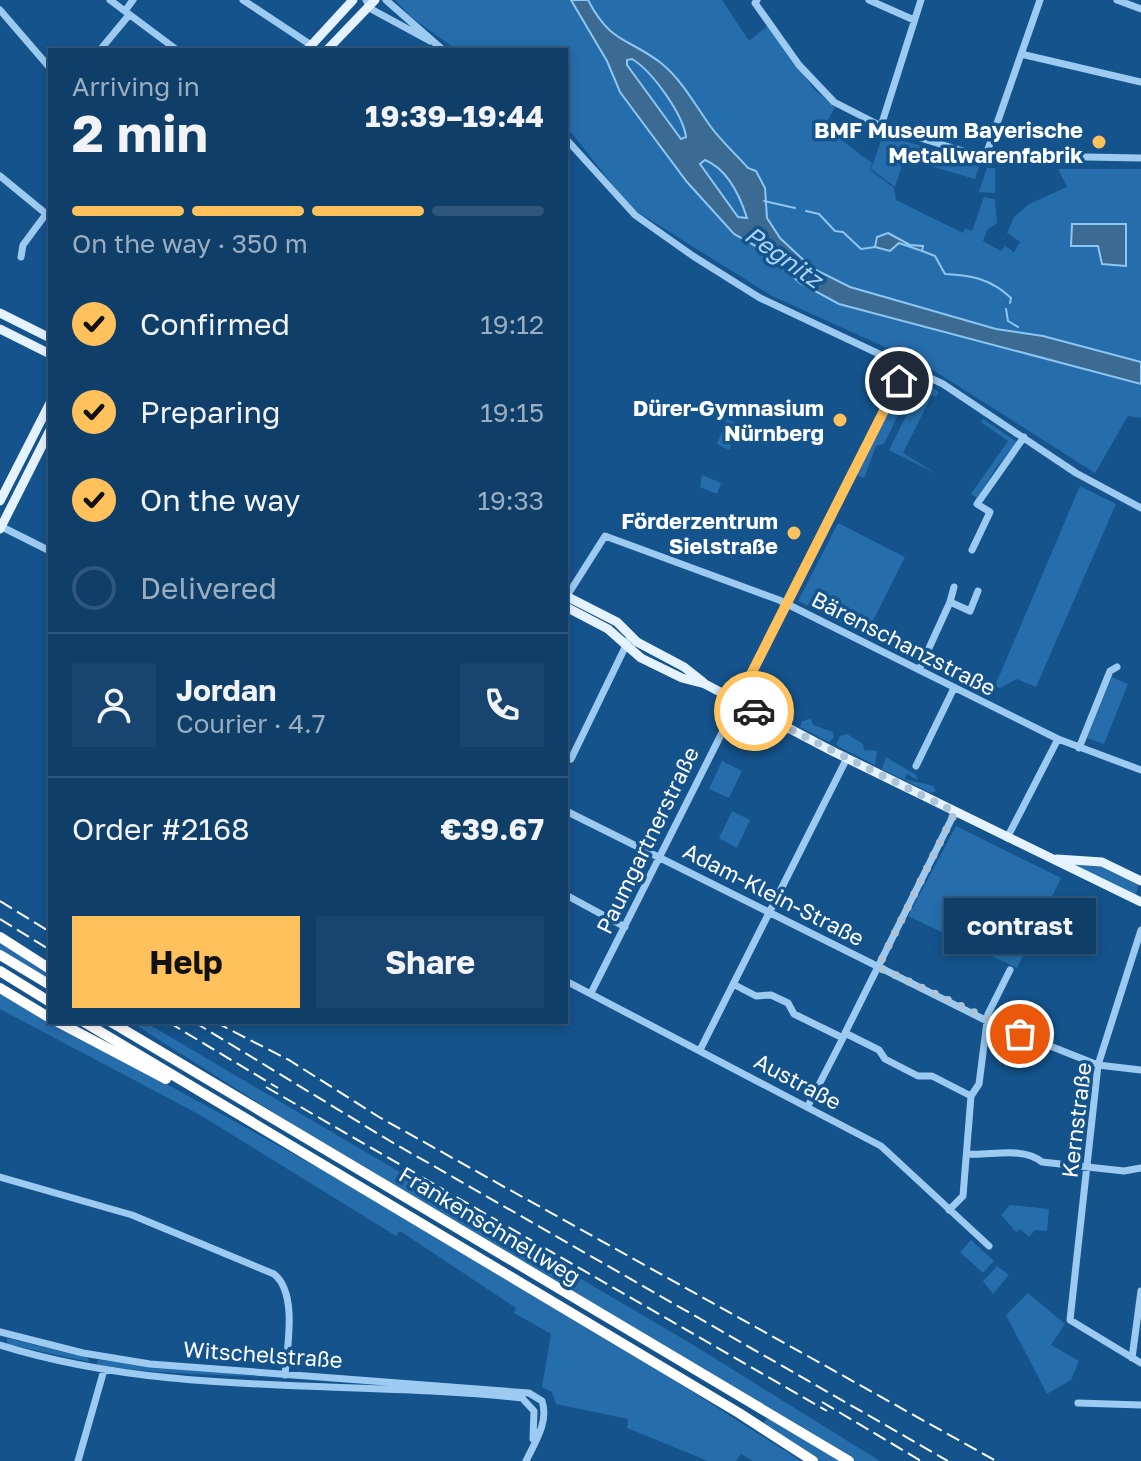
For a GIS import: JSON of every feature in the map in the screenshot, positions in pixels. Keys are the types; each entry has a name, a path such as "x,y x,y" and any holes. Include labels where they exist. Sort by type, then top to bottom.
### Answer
{"highway":[{"path":"0,937 48,968"},
{"path":"0,955 48,984"},
{"path":"0,971 48,1001"},
{"path":"0,988 48,1017"},
{"path":"62,1024 168,1080 194,1088"},
{"name":"Frankenschnellweg","path":"87,1024 694,1386 813,1461"},
{"name":"Frankenschnellweg","path":"114,1024 849,1461"},
{"path":"125,1024 157,1050"}],"main road":[{"path":"309,48 353,0"},
{"path":"329,48 370,2"},
{"path":"0,313 48,337"},
{"path":"0,329 48,353"},
{"path":"0,501 48,407"},
{"path":"0,527 48,434"},
{"path":"568,597 617,622 631,635 737,702 1141,902"},
{"path":"568,608 608,629 637,656 682,678 705,684"},
{"path":"1054,859 1098,861 1141,881"},
{"path":"1092,880 1093,868 1098,861"}],"street":[{"path":"110,0 174,48"},
{"path":"101,48 133,0"},
{"path":"243,0 309,48"},
{"path":"386,0 430,41"},
{"path":"869,0 914,20"},
{"path":"881,126 921,0"},
{"path":"986,155 1040,0"},
{"path":"1117,0 1141,9"},
{"path":"370,2 440,48"},
{"path":"756,2 799,65 834,102 881,126 986,155 1141,158"},
{"path":"0,10 48,66"},
{"path":"1021,54 1141,82"},
{"path":"568,141 625,207 666,239 760,298 943,384 1076,473 1141,508"},
{"path":"0,176 48,215 23,245 21,257"},
{"name":"Paumgartnerstraße","path":"591,993 899,381"},
{"path":"972,550 990,512 977,504 1024,437"},
{"path":"0,527 48,550"},
{"name":"Bärenschanzstraße","path":"568,593 605,536 787,604 1058,739 1141,770"},
{"path":"919,670 954,587"},
{"path":"950,602 970,611 978,591"},
{"path":"571,759 631,635"},
{"path":"1079,748 1110,671 1117,667"},
{"path":"916,766 954,688"},
{"path":"1007,838 1058,739"},
{"path":"700,1050 847,758"},
{"name":"Adam-Klein-Straße","path":"568,812 987,1021 1098,1065 1141,1070"},
{"path":"808,1106 955,812"},
{"path":"568,896 625,927"},
{"name":"Kernstraße","path":"1132,1358 1070,1320 1098,1065 1141,930"},
{"path":"949,1210 963,1196 971,1096 979,1084 987,1021 1010,970"},
{"name":"Austraße","path":"568,982 881,1146 989,1246"},
{"path":"733,984 756,996 771,995 788,1003 794,1014 879,1050 885,1059 918,1076 932,1076 971,1096"},
{"path":"968,1154 989,1156 995,1152 1089,1167 1141,1168"},
{"path":"0,1177 132,1215 274,1274 283,1283 287,1298 284,1385"},
{"path":"1141,1291 1132,1358 1141,1363"},
{"name":"Witschelstraße","path":"2,1332 134,1361 523,1395 171,1379 104,1370 0,1344 2,1332"},
{"path":"78,1461 104,1370"},
{"path":"523,1395 538,1397 544,1407 541,1427 526,1461"},
{"path":"1078,1403 1141,1405"}],"shaded area":[{"path":"395,0 722,0 749,41 767,26 815,90 835,107 824,127 872,163 870,170 894,188 896,200 963,233 965,228 972,231 984,197 995,199 997,223 987,230 983,241 1001,251 1005,246 1014,252 1020,242 1007,233 1014,217 1029,204 1067,187 1058,169 1141,169 1141,418 1128,416 1095,473 925,365 772,296 631,208 568,129 568,48 454,48 411,17"},
{"path":"883,135 980,163 975,179 910,160 908,166 902,165 895,187 871,169"},
{"path":"987,168 995,168 995,193 979,192"},
{"path":"908,374 915,380 884,444 876,446 864,478 857,475"},
{"path":"926,383 939,392 936,397 932,395 903,453 937,474 889,450 921,386"},
{"path":"727,419 740,425 729,450 717,444"},
{"path":"983,419 1017,442 977,498 971,494 1008,441 981,422"},
{"path":"702,475 721,483 717,494 700,487"},
{"path":"1080,486 1116,504 1036,687 1017,679 1000,688 995,686"},
{"path":"838,523 905,557 866,635 798,601"},
{"path":"1112,677 1128,684 1104,744 1087,738"},
{"path":"760,692 769,702 795,711 794,722 752,704 753,694 757,704 769,711 771,706 762,701"},
{"path":"811,719 813,725 833,732 834,738 829,742 800,727 802,721"},
{"path":"847,734 863,744 864,750 877,751 875,765 836,745 840,736"},
{"path":"886,757 916,775 918,780 907,774 905,779 933,786 936,791 931,793 882,769"},
{"path":"722,761 742,771 729,798 709,789"},
{"path":"732,811 750,820 737,848 719,838"},
{"path":"956,826 1061,878 1017,968 908,916"},
{"path":"1074,865 1098,865 1138,884 1136,896"},
{"path":"0,942 48,974 48,979 0,950"},
{"path":"0,992 48,1018 48,1024 58,1024 328,1173 649,1364 801,1461 753,1461 741,1454 736,1461 708,1461 627,1428 628,1419 556,1404 552,1392 542,1387 551,1334 514,1313 516,1308 400,1231 396,1236 200,1115 0,1009"},
{"path":"134,1024 148,1024 695,1346 880,1461 856,1461 833,1449 336,1152"},
{"path":"1010,1205 1049,1209 1047,1231 1035,1230 1029,1237 1020,1229 1016,1232 1001,1215"},
{"path":"971,1240 994,1261 983,1273 960,1252"},
{"path":"997,1266 1009,1275 993,1294 983,1281"},
{"path":"1028,1293 1065,1324 1051,1345 1079,1361 1071,1380 1047,1394 1006,1315"},
{"path":"7,1338 88,1358 89,1362 7,1344"},
{"path":"98,1360 264,1377 139,1370 97,1365"},
{"path":"767,1418 841,1461 819,1461 763,1424"}],"water":[{"name":"Pegnitz","path":"571,0 588,0 604,25 661,63 676,78 719,137 748,168 756,171 765,188 767,218 780,238 812,268 850,287 996,329 1043,336 1141,362 1141,384 839,304 800,283 763,250 734,234 687,182 620,92 607,61","holes":["632,59 665,94 679,117 686,137 681,139 627,65 627,60","705,160 726,177 747,218 738,217 700,164"]},
{"path":"1072,224 1126,224 1126,266 1102,264 1098,246 1071,246"},
{"path":"888,233 910,245 923,246 922,251 899,243 890,251 875,247 877,237"}],"waterway":[{"path":"764,201 795,208"},
{"path":"806,211 819,214 835,231 843,232 861,249 875,247"},
{"path":"922,251 935,256 945,274 988,282 1011,298 1010,303"},
{"path":"1006,309 1008,321 1018,327"}],"railway":[{"path":"0,901 48,931"},
{"path":"0,919 48,949"},
{"path":"171,1024 278,1088"},
{"path":"197,1024 390,1141 948,1461"},
{"path":"219,1024 289,1060 379,1117 996,1461"},
{"path":"266,1087 827,1411"},
{"path":"822,1402 921,1461"}],"way so far":[{"path":"754,711 955,812 878,967 1020,1034"}],"place":[{"name":"BMF Museum Bayerische Metallwarenfabrik","path":"1099,142"},
{"name":"Dürer-Gymnasium Nürnberg","path":"840,420"},
{"name":"Förderzentrum Sielstraße","path":"794,533"},
{"name":"contrast","path":"1020,1034"}],"route":[{"path":"754,711 737,702 899,381"}]}
